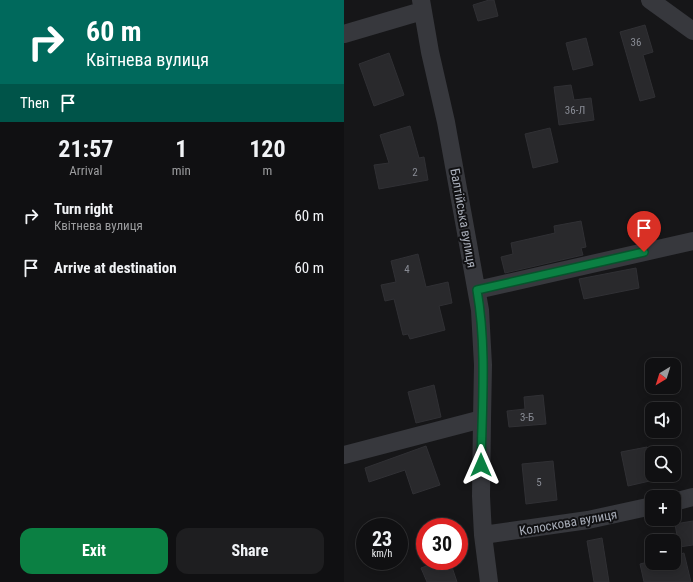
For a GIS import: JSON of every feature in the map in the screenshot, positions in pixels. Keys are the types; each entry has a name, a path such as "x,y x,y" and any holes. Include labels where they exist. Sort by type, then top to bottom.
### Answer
{"street":[{"path":"650,0 693,32"},
{"path":"344,34 422,6"},
{"name":"Балтійська вулиця","path":"422,6 446,122 480,310 483,364 481,496 483,535 489,582"},
{"path":"477,290 693,241"},
{"path":"344,455 482,419"},
{"path":"681,501 693,498"},
{"name":"Колоскова вулиця","path":"483,535 588,520 645,508"}],"building":[{"path":"494,0 498,16 478,21 473,5"},
{"path":"645,25 653,52 643,55 655,97 640,101 620,32"},
{"path":"586,38 593,65 573,70 566,43"},
{"path":"389,53 404,95 374,106 359,64"},
{"path":"571,85 574,100 591,98 594,120 559,125 554,87"},
{"path":"410,126 419,158 424,157 428,180 379,189 374,165 389,163 380,135"},
{"path":"550,128 558,162 533,168 525,134"},
{"path":"581,221 586,247 581,248 583,255 505,273 501,257 513,254 511,243 555,233 554,226"},
{"path":"418,254 426,287 448,282 452,303 439,306 445,330 410,339 408,334 403,335 394,299 385,301 381,285 396,282 391,261"},
{"path":"636,268 639,288 584,299 579,279"},
{"path":"434,385 441,417 416,423 408,392"},
{"path":"543,395 546,424 509,427 507,411 525,409 524,397"},
{"path":"426,446 440,485 413,494 405,470 369,482 365,468"},
{"path":"645,447 645,482 628,486 621,452"},
{"path":"553,461 557,500 526,504 522,464"},
{"path":"693,521 693,545 681,547 681,534 677,534 675,526 681,526 681,523"},
{"path":"602,538 609,582 594,582 587,541"},
{"path":"684,553 691,582 644,582 640,564 645,563 645,570 681,570 681,554"},
{"path":"422,570 453,570 457,582 427,582"}],"route":[{"path":"481,465 483,364 480,310 477,290 644,252"}]}
